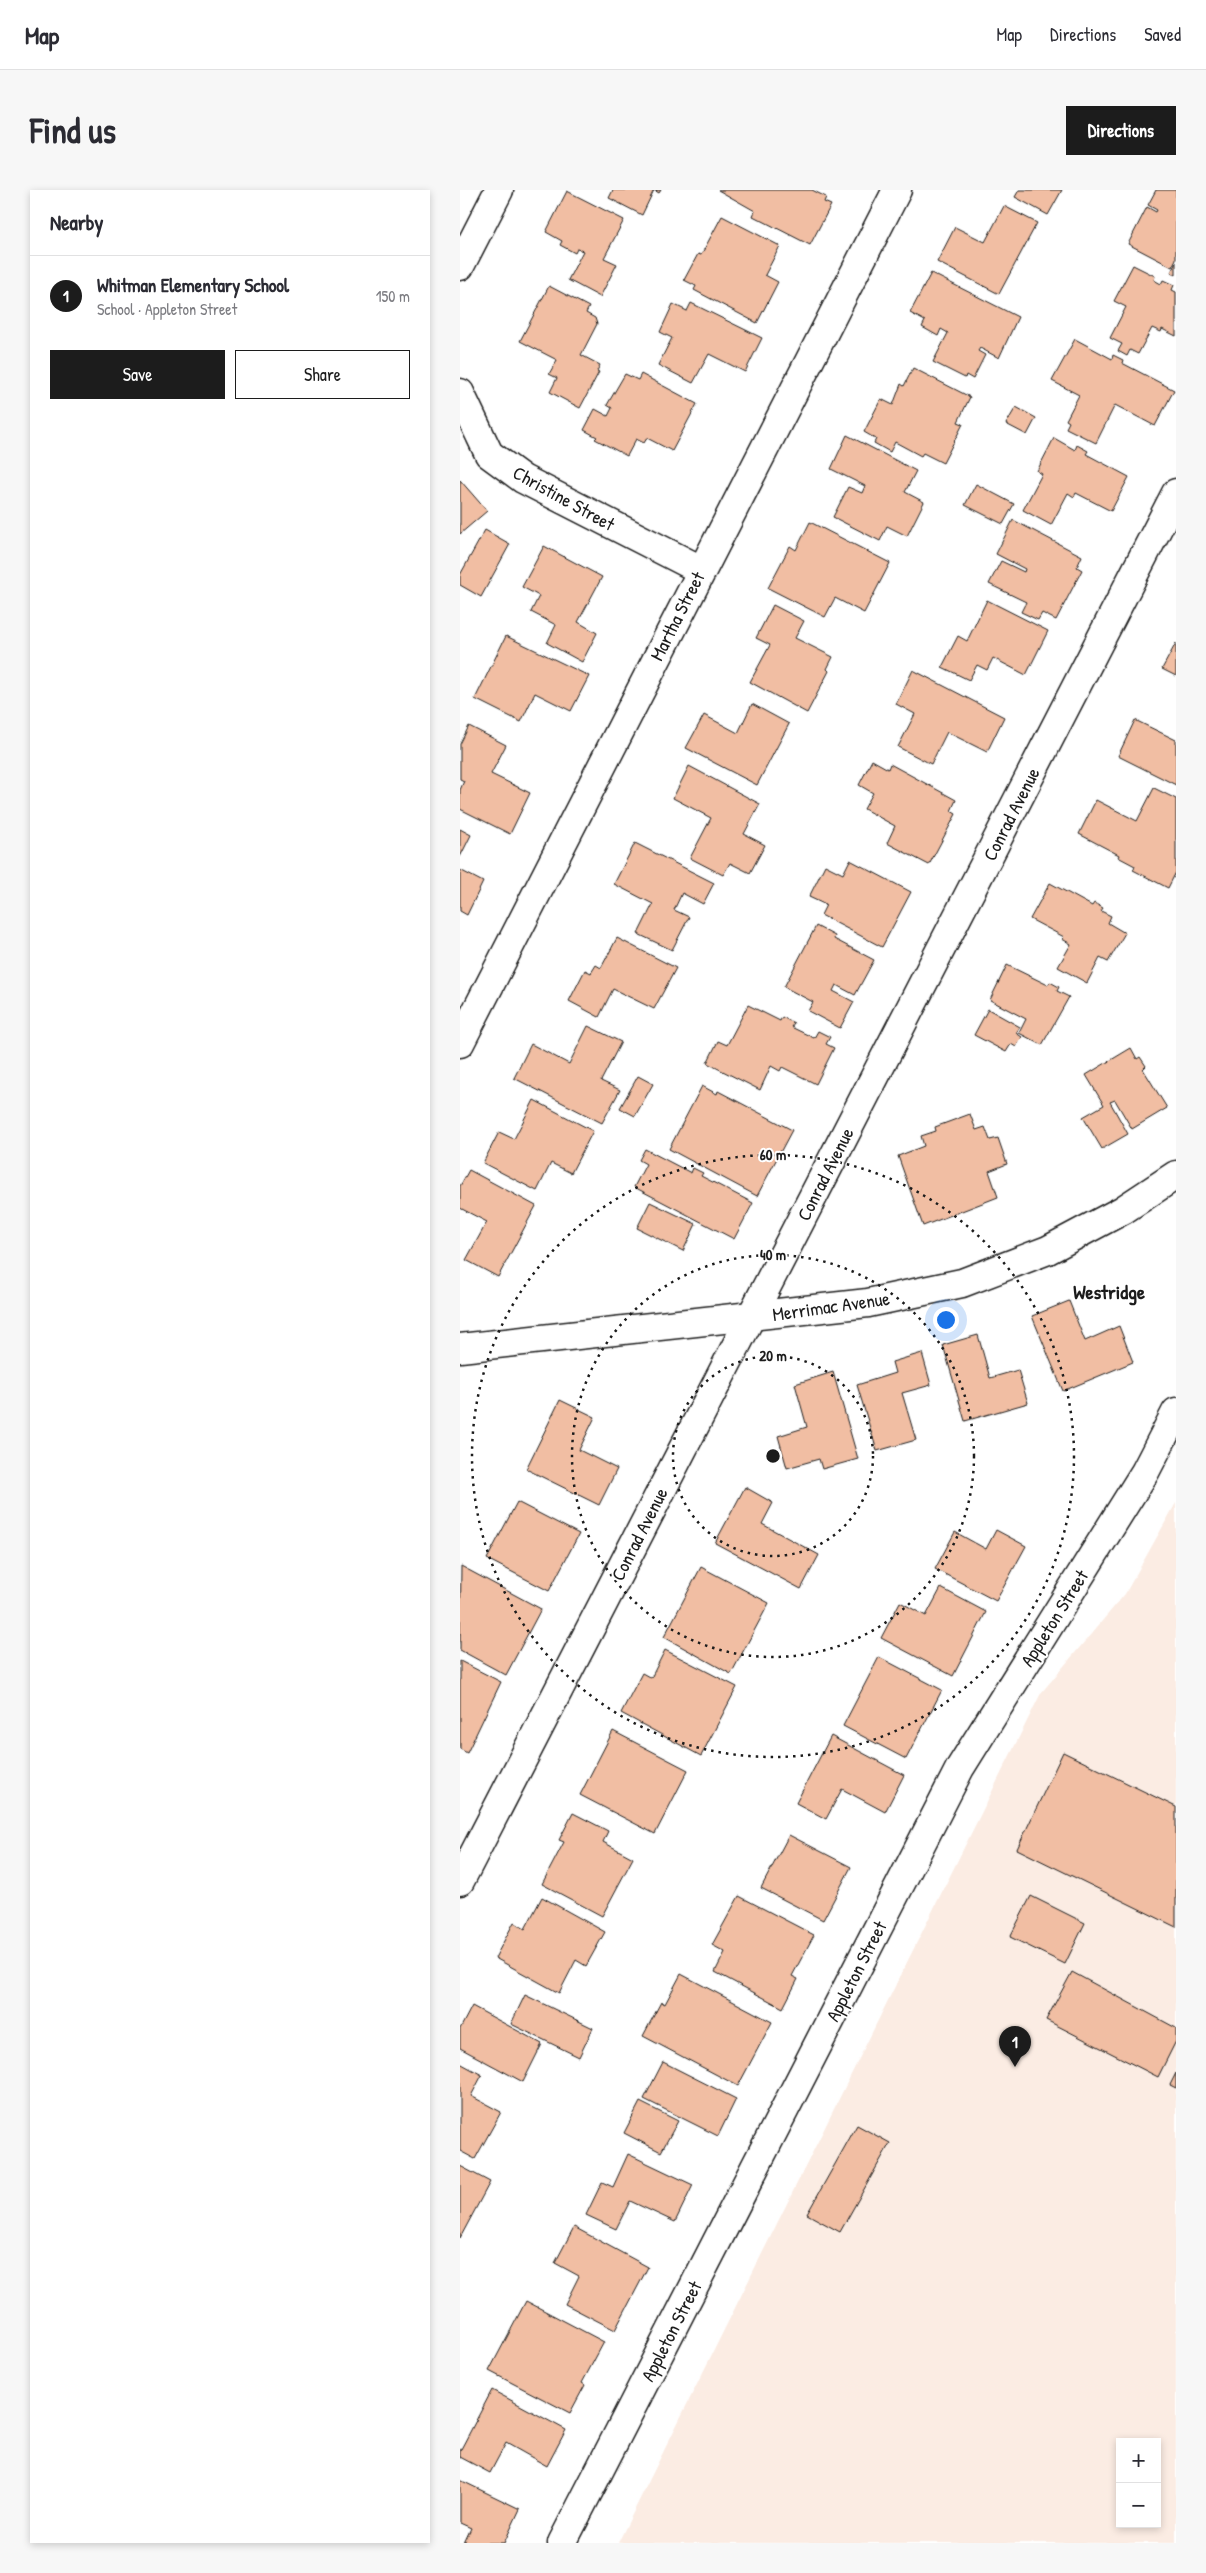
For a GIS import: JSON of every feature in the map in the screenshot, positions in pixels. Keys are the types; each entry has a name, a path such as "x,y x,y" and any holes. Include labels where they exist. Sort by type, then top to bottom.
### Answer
{"street":[{"path":"460,266 498,190"},
{"name":"Martha Street","path":"460,1042 897,190"},
{"name":"Christine Street","path":"460,393 489,454 523,479 701,570"},
{"name":"Conrad Avenue","path":"460,1881 1176,493"},
{"name":"Merrimac Avenue","path":"460,1348 868,1303 962,1283 1048,1250 1123,1210 1176,1175"},
{"name":"Appleton Street","path":"562,2543 960,1768 1145,1472 1176,1412"}],"shaded area":[{"path":"1176,1503 1176,2543 618,2543 1041,1693 1125,1594"}],"building":[{"path":"613,190 654,190 642,215 609,198"},
{"path":"718,190 812,190 826,197 824,202 831,205 810,245 753,216 755,211"},
{"path":"1019,190 1062,190 1048,215 1015,197"},
{"path":"1156,190 1176,190 1176,259 1172,267 1128,244 1147,207 1156,212 1157,210 1148,205"},
{"path":"567,191 624,220 604,258 617,264 600,297 568,280 583,251 577,249 575,253 560,245 562,241 546,232"},
{"path":"1004,206 1037,223 999,294 937,262 955,227 985,242"},
{"path":"722,216 780,246 765,275 778,282 757,323 694,290 696,286 684,280 698,254 701,255"},
{"path":"1176,262 1176,275 1171,272"},
{"path":"1133,265 1155,276 1154,280 1161,284 1163,280 1174,285 1172,290 1176,292 1176,336 1162,329 1161,332 1152,328 1138,354 1130,350 1127,356 1118,351 1122,344 1110,338 1126,307 1114,301"},
{"path":"931,273 1018,317 999,358 980,348 978,351 985,355 973,379 966,375 965,378 933,362 948,333 941,329 938,336 922,327 925,321 910,313"},
{"path":"549,286 589,307 586,313 595,318 597,324 581,355 600,365 597,371 599,372 580,408 550,392 557,378 549,374 557,360 520,341"},
{"path":"691,303 762,338 745,372 709,354 693,383 658,365 672,338 660,332 673,304 687,311"},
{"path":"1075,339 1112,359 1113,355 1123,360 1122,363 1174,390 1155,426 1115,405 1096,443 1066,428 1069,422 1066,420 1079,395 1052,381"},
{"path":"913,368 970,397 958,422 963,424 943,463 923,453 921,456 895,442 890,452 874,443 876,439 864,432 881,399 893,405 901,384 904,386"},
{"path":"625,374 638,380 641,374 697,404 672,451 647,438 644,443 636,439 627,456 595,439 597,437 584,430 595,409 608,416 612,408 607,405"},
{"path":"1016,407 1036,418 1027,435 1006,424"},
{"path":"847,435 916,471 905,492 924,502 907,536 887,526 880,541 833,517 848,487 862,493 865,486 831,469"},
{"path":"1054,438 1075,450 1077,445 1088,451 1086,454 1129,477 1111,511 1076,493 1074,497 1068,493 1051,525 1023,510 1042,474 1037,471"},
{"path":"460,480 487,511 460,534"},
{"path":"976,484 1014,504 1003,524 965,505"},
{"path":"1013,520 1082,556 1077,567 1082,570 1056,620 1042,613 1038,620 1021,612 1026,602 989,584 1001,561 1024,572 1025,569 996,554"},
{"path":"810,522 890,563 864,613 835,598 825,617 768,588 790,546 796,550"},
{"path":"485,530 510,544 481,597 460,585 460,575"},
{"path":"544,546 602,577 578,622 597,633 582,662 547,643 556,625 531,612 539,596 522,587"},
{"path":"987,600 1048,631 1026,675 993,658 987,670 977,665 969,680 942,667 958,636 967,641"},
{"path":"773,605 804,621 795,638 833,657 827,669 829,671 807,713 750,682 770,645 756,638"},
{"path":"506,636 589,676 571,711 535,693 521,722 475,699"},
{"path":"1176,643 1176,676 1162,669"},
{"path":"913,670 1004,717 987,752 947,732 931,764 898,747 915,714 896,704"},
{"path":"752,704 789,724 757,785 686,748 704,715 738,733"},
{"path":"1135,720 1176,740 1176,785 1118,756"},
{"path":"469,726 506,745 491,774 530,793 510,834 460,809 460,790 464,781 460,779 460,744"},
{"path":"872,760 888,769 890,764 956,800 951,811 956,814 929,865 887,843 895,826 864,809 873,793 859,785"},
{"path":"689,766 760,804 744,834 765,845 750,873 730,863 723,875 690,858 711,818 673,798"},
{"path":"1154,788 1176,799 1176,872 1168,888 1133,870 1135,866 1118,857 1119,855 1079,834 1096,800 1137,821"},
{"path":"460,829 471,835 460,857"},
{"path":"635,843 714,883 703,904 682,893 674,910 689,917 672,950 638,934 653,904 614,884"},
{"path":"850,860 911,892 882,947 821,915 826,905 809,897 825,865 843,874"},
{"path":"460,870 483,882 467,915 460,911"},
{"path":"1050,883 1092,906 1094,903 1103,908 1101,911 1111,916 1108,923 1125,933 1108,962 1100,958 1087,983 1058,967 1071,944 1062,939 1064,937 1030,919"},
{"path":"816,926 835,936 834,939 874,960 855,995 836,985 833,991 854,1002 840,1028 808,1011 813,1002 784,987"},
{"path":"617,938 676,968 654,1009 613,989 599,1017 569,1001 585,970 591,973 596,965 601,968"},
{"path":"1007,965 1048,985 1050,982 1059,987 1057,991 1069,997 1042,1045 1019,1033 1026,1019 990,1000"},
{"path":"748,1005 780,1021 782,1017 794,1023 791,1027 814,1038 818,1031 830,1037 826,1044 834,1048 816,1084 782,1067 780,1071 771,1066 760,1090 707,1063 718,1041 727,1045"},
{"path":"988,1009 1020,1027 1016,1033 1022,1037 1016,1047 1011,1044 1006,1052 974,1035"},
{"path":"588,1026 621,1042 601,1081 620,1090 602,1123 514,1078 531,1044 569,1064"},
{"path":"1131,1048 1137,1059 1140,1057 1146,1066 1143,1069 1167,1108 1132,1129 1115,1100 1110,1102 1128,1134 1102,1149 1083,1117 1104,1105 1086,1075"},
{"path":"638,1076 653,1084 635,1116 620,1108"},
{"path":"702,1086 717,1094 718,1091 792,1130 757,1196 669,1149"},
{"path":"534,1100 593,1131 571,1173 551,1163 537,1191 483,1163 499,1132 514,1139"},
{"path":"970,1114 976,1130 985,1127 990,1140 998,1138 1007,1164 989,1171 998,1197 923,1226 898,1156 924,1146 921,1136 936,1131 935,1127"},
{"path":"645,1149 691,1173 693,1168 703,1173 701,1176 753,1203 734,1239 634,1187 646,1164 639,1160"},
{"path":"469,1170 536,1206 498,1277 466,1260 487,1222 460,1208 460,1186"},
{"path":"650,1202 696,1224 683,1251 637,1228"},
{"path":"1069,1301 1085,1341 1119,1326 1133,1362 1063,1391 1032,1316"},
{"path":"978,1335 990,1378 1018,1370 1028,1403 965,1421 943,1345"},
{"path":"922,1353 931,1385 902,1393 916,1440 877,1451 857,1385 895,1373 892,1362"},
{"path":"833,1372 858,1459 822,1469 819,1459 787,1468 778,1436 807,1427 795,1384"},
{"path":"560,1400 595,1417 579,1450 617,1469 599,1505 526,1469"},
{"path":"745,1487 773,1503 762,1524 819,1555 801,1589 715,1543"},
{"path":"517,1502 579,1534 549,1591 487,1559"},
{"path":"996,1530 1026,1546 996,1601 935,1569 955,1532 986,1549"},
{"path":"461,1566 541,1609 506,1675 460,1650"},
{"path":"701,1567 769,1603 731,1674 664,1637"},
{"path":"941,1588 986,1612 953,1676 881,1638 900,1602 926,1616"},
{"path":"665,1650 737,1687 701,1756 621,1713 642,1673 651,1678"},
{"path":"879,1657 942,1690 906,1759 843,1726"},
{"path":"460,1661 501,1682 467,1753 460,1749"},
{"path":"613,1731 688,1770 655,1834 580,1795"},
{"path":"831,1736 904,1775 885,1812 842,1789 826,1819 796,1803"},
{"path":"1063,1752 1176,1807 1176,1927 1017,1849"},
{"path":"573,1813 608,1831 603,1842 633,1858 602,1916 542,1884 564,1842 559,1840"},
{"path":"789,1835 851,1867 823,1920 761,1888"},
{"path":"739,1896 814,1935 792,1976 798,1979 783,2008 715,1972 725,1952 712,1945"},
{"path":"1031,1896 1085,1923 1065,1964 1010,1937"},
{"path":"542,1897 605,1932 586,1966 576,1960 559,1993 495,1958 514,1922 525,1929"},
{"path":"1072,1972 1176,2028 1176,2041 1158,2077 1046,2020"},
{"path":"681,1974 772,2022 738,2086 643,2036 661,2002 665,2004"},
{"path":"525,1995 593,2028 579,2057 511,2024"},
{"path":"472,2006 542,2044 523,2082 460,2048 460,2029"},
{"path":"663,2062 736,2099 718,2136 644,2099"},
{"path":"460,2063 482,2075 471,2096 501,2112 475,2159 460,2151"},
{"path":"1176,2073 1176,2088 1170,2085"},
{"path":"640,2102 678,2121 661,2152 624,2133"},
{"path":"857,2125 890,2143 840,2232 807,2214"},
{"path":"628,2154 693,2185 675,2222 630,2201 616,2229 586,2215 602,2182 613,2187"},
{"path":"460,2166 490,2182 460,2238"},
{"path":"574,2227 648,2267 615,2330 565,2304 579,2276 555,2263"},
{"path":"526,2301 604,2342 582,2383 585,2385 570,2413 489,2371"},
{"path":"492,2390 566,2430 547,2466 506,2443 490,2473 460,2457 460,2451"},
{"path":"460,2480 520,2509 504,2543 464,2543 471,2528 460,2523"}],"place":[{"name":"Whitman Elementary School","path":"1015,2067"}],"district":[{"name":"Westridge","path":"1109,1291"}]}
